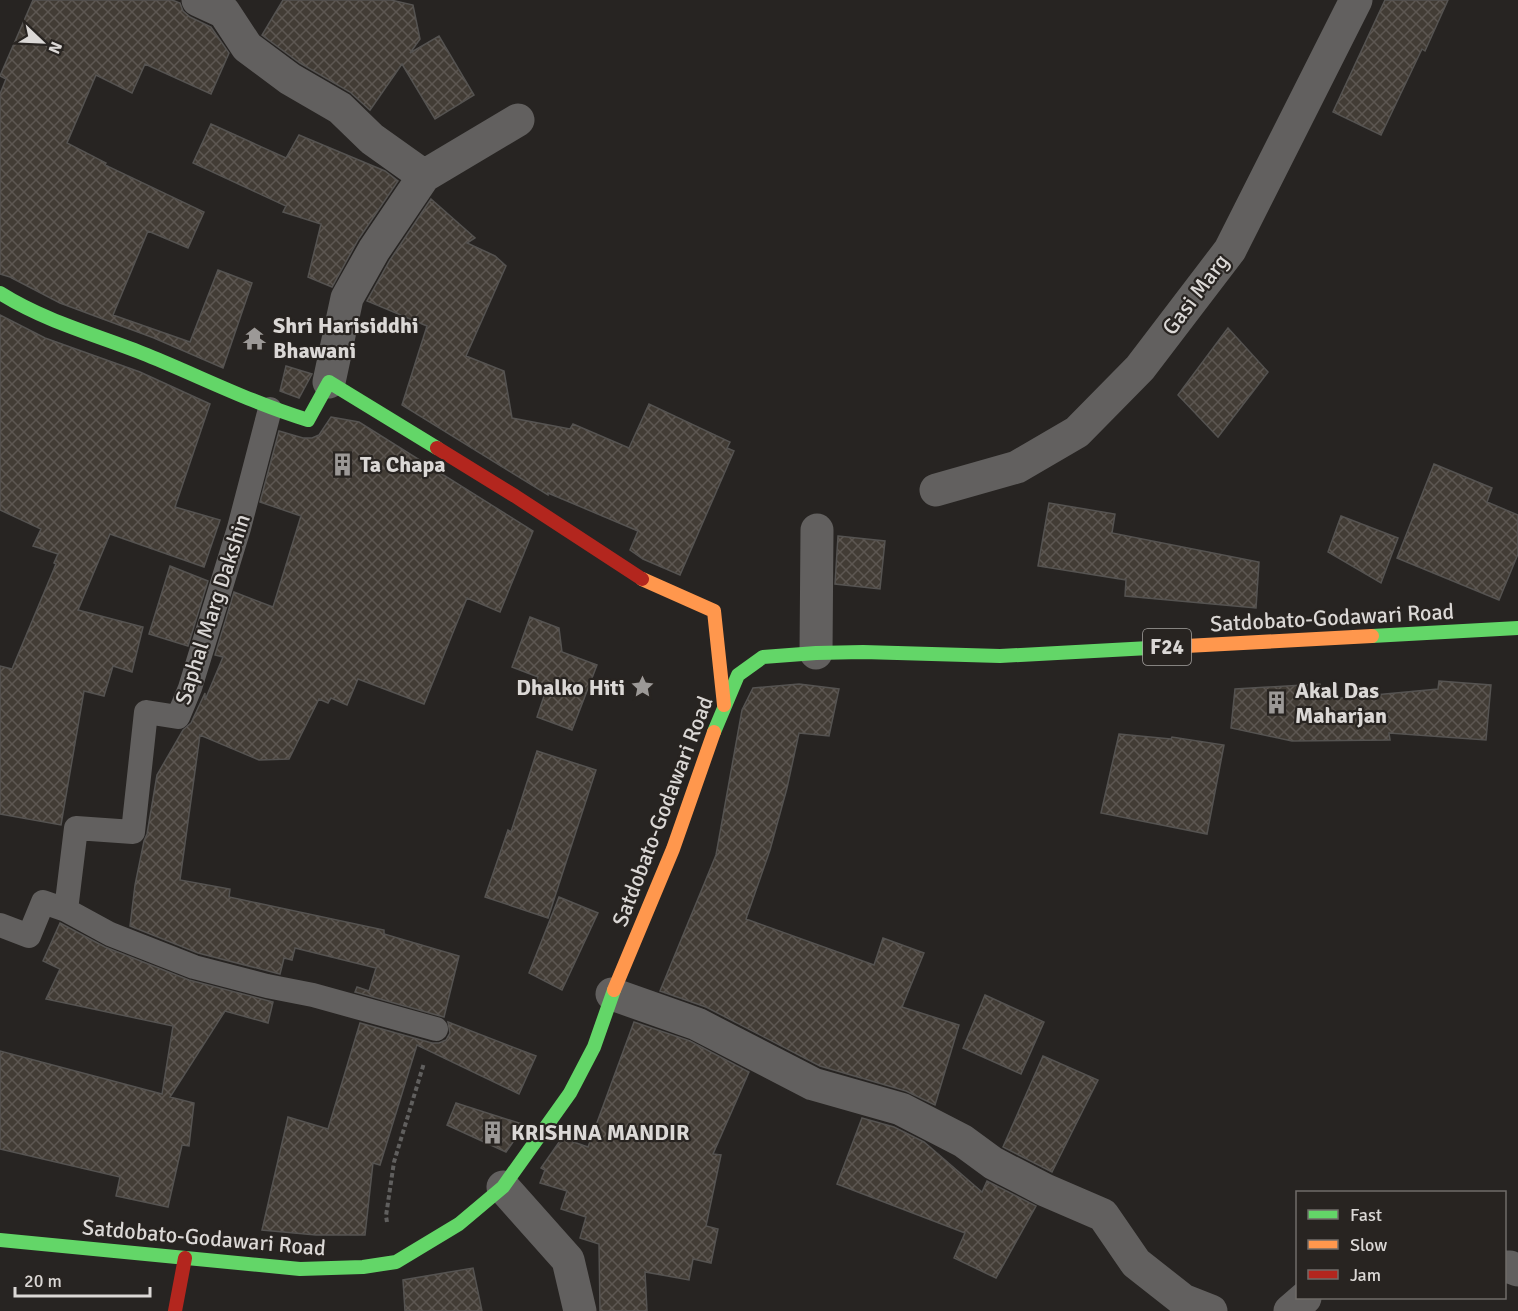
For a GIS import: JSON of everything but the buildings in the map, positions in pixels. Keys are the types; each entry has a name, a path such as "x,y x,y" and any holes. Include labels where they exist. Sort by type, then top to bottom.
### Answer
{"street":[{"path":"198,0 224,12 247,47 290,80 340,108 372,139 424,176"},
{"name":"Gasi Marg","path":"936,490 1017,467 1077,432 1140,368 1230,250 1356,0"},
{"path":"0,293 14,303 68,326 146,355 270,409 308,420 329,382 346,298 374,250 424,176 518,120"},
{"path":"329,382 514,496 634,575 714,611 724,705"},
{"path":"816,530 816,652"},
{"name":"Satdobato-Godawari Road","path":"0,1240 300,1269 363,1267 396,1262 459,1224 503,1187 570,1093 594,1047 612,994 673,849 724,705 738,675 763,657 816,652 1000,656 1518,628"},
{"path":"612,994 697,1024 813,1083 863,1100 901,1109 963,1141 993,1163 1045,1190 1103,1215 1136,1263 1183,1300 1211,1311"},
{"path":"503,1187 568,1260 580,1311"},
{"path":"175,1311 185,1258"},
{"path":"1290,1311 1304,1299"}],"lane":[{"name":"Saphal Marg Dakshin","path":"66,910 76,828 133,832 146,712 178,717 190,688 239,528 270,409"},
{"path":"0,925 29,936 44,902 66,910 110,934 194,967 267,986 323,997 436,1029"}],"path":[{"path":"396,1262 386,1216 394,1162 436,1029"}],"traffic: fast":[{"path":"0,293 54,320 147,355 267,406 308,420 329,382 437,448"},
{"path":"1372,636 1518,628"},
{"path":"816,653 1000,656 1186,646"},
{"path":"714,732 738,675 763,657 816,653"},
{"path":"0,1240 300,1269 363,1267 396,1262 459,1224 503,1187 570,1093 594,1047 614,990"}],"traffic: slow":[{"path":"642,579 714,611 724,705"},
{"path":"1186,646 1372,636"},
{"path":"614,990 673,849 714,732"}],"traffic: jam":[{"path":"437,448 642,579"},
{"path":"175,1311 185,1258"}],"place":[{"name":"Shri Harisiddhi Bhawani","path":"255,338"},
{"name":"Ta Chapa","path":"342,464"},
{"name":"Dhalko Hiti","path":"643,687"},
{"name":"Akal Das Maharjan","path":"1277,703"},
{"name":"KRISHNA MANDIR","path":"493,1132"}]}
